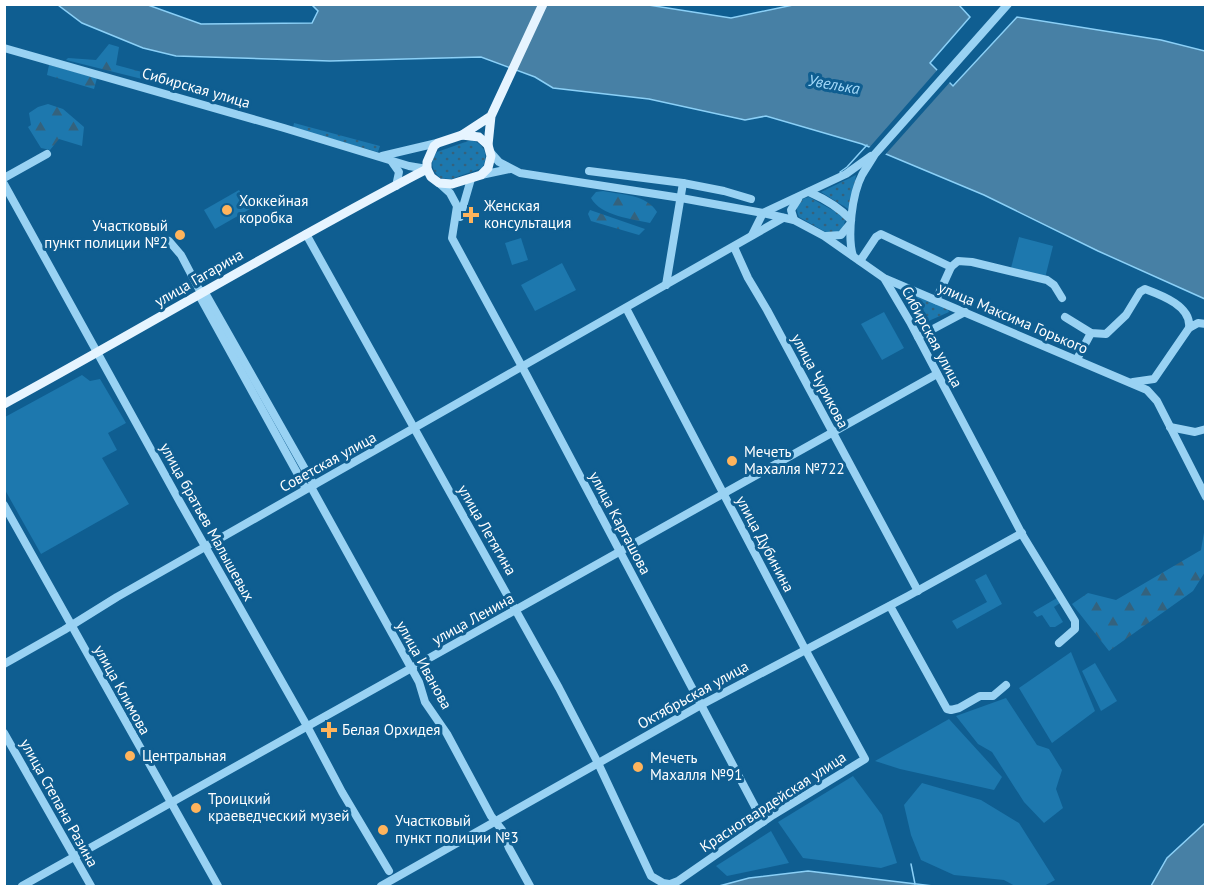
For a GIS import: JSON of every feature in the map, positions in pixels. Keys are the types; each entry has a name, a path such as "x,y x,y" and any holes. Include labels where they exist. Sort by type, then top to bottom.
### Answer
{"main road":[{"path":"408,178 452,184 481,175 490,166 491,116 543,4"},
{"path":"439,183 431,177 427,169 428,155 438,143 462,135 491,116"},
{"path":"462,135 479,137 489,149"},
{"name":"улица Гагарина","path":"4,404 306,234 427,169"}],"street":[{"path":"752,237 763,213 846,174 874,154 1008,4"},
{"name":"Сибирская улица","path":"4,48 427,169"},
{"name":"Сибирская улица","path":"384,158 438,143"},
{"name":"Сибирская улица","path":"489,149 510,169"},
{"path":"4,178 47,154"},
{"path":"824,236 841,235 848,229 860,181 874,154"},
{"path":"384,158 398,168 396,186"},
{"name":"Сибирская улица","path":"481,175 510,169 531,175 681,198 794,220 824,236 884,278 918,337 1022,533 1069,608 1076,629 1059,643"},
{"path":"589,171 683,183 751,199"},
{"path":"453,240 471,179"},
{"path":"439,183 450,193 457,206 453,240"},
{"path":"666,285 683,183"},
{"name":"улица братьев Малышевых","path":"4,184 308,726 342,792 389,871"},
{"path":"794,220 791,210 794,202 805,194 821,197 842,211 851,221 850,247 857,258 881,234 951,267"},
{"name":"Советская улица","path":"4,664 117,596 783,218"},
{"name":"улица Летягина","path":"306,234 517,610 598,763 651,876 652,886"},
{"name":"улица Карташова","path":"453,240 763,822"},
{"name":"улица Иванова","path":"169,241 181,255 412,669 425,702 447,734 531,886"},
{"name":"улица Чурикова","path":"734,247 748,278 918,591"},
{"path":"936,300 951,267 958,261 972,262 1047,280 1054,285 1062,298"},
{"name":"улица Максима Горького","path":"884,278 1131,382 1151,393"},
{"path":"1065,317 1091,333 1101,335 1110,331 1128,313 1140,292 1145,290 1182,308 1188,316 1189,328"},
{"name":"улица Дубинина","path":"626,308 865,759"},
{"path":"918,337 965,312"},
{"path":"1206,324 1198,323 1189,328 1154,379 1151,393 1206,497"},
{"path":"1077,359 1091,333"},
{"name":"улица Ленина","path":"22,886 937,374"},
{"path":"1131,382 1154,379"},
{"path":"1170,427 1195,432"},
{"path":"1180,446 1185,438 1206,429"},
{"name":"улица Климова","path":"4,505 218,886"},
{"name":"Октябрьская улица","path":"381,886 396,883 495,822 701,705 918,591 1022,533"},
{"path":"890,606 945,707 951,710 980,696 993,696 1006,685"},
{"name":"улица Степана Разина","path":"4,733 91,886"},
{"name":"Красногвардейская улица","path":"667,885 678,881 763,822 865,759"},
{"path":"651,876 667,885"}],"green space":[{"path":"109,44 119,47 116,65 142,72 142,79 66,60 68,58 96,60"},
{"path":"49,65 97,78 94,89 47,75"},
{"path":"48,104 63,109 84,127 82,146 59,139 50,150 41,148 28,127 31,125 29,113"},
{"path":"294,123 380,146 378,152 293,128"},
{"path":"471,140 480,144 484,151 485,159 482,168 451,179 440,178 432,166 437,152"},
{"path":"856,175 850,210 821,192"},
{"name":"Хоккейная коробка","path":"239,190 250,209 215,229 204,210"},
{"path":"603,191 640,198 657,212 650,223 609,213 591,198 596,192"},
{"path":"809,197 843,216 845,220 843,230 831,235 799,217 798,204 802,199"},
{"path":"590,210 645,229 639,235 591,221 588,214"},
{"path":"1019,237 1053,246 1045,278 1011,268"},
{"path":"521,238 528,260 512,265 505,243"},
{"path":"562,263 576,290 535,311 521,285"},
{"path":"912,293 947,307 949,312 924,323 917,311 913,312 906,299"},
{"path":"884,312 904,348 882,360 861,324"},
{"path":"82,375 90,381 100,379 126,423 108,433 117,450 102,458 129,504 41,554 5,490 5,417"},
{"path":"1205,527 1205,572 1193,591 1109,651 1072,604 1088,593 1116,600 1201,550"},
{"path":"986,574 1002,604 957,629 952,621 987,602 975,580"},
{"path":"1057,598 1060,603 1054,607 1063,622 1050,627 1042,615 1037,617 1033,612"},
{"path":"1071,652 1095,711 1052,743 1019,688"},
{"path":"1095,663 1117,701 1101,711 1082,671"},
{"path":"1006,698 1037,745 1049,749 1062,770 1056,789 1063,808 1044,823 1024,802 992,752 978,744 956,716"},
{"path":"949,719 1002,777 994,790 900,769 875,761"},
{"path":"853,776 882,815 897,863 881,868 803,858 778,822"},
{"path":"922,783 981,800 1019,823 1055,880 1044,886 1015,886 1004,880 954,875 921,860 911,835 904,805"},
{"path":"771,831 789,863 727,876 716,866"}],"water":[{"name":"Увелька","path":"311,4 642,4 731,18 793,5 959,5 970,17 930,63 953,86 1017,17 1161,40 1205,51 1205,299 1098,251 984,195 862,144 766,116 745,120 649,99 553,88 535,77 481,57 330,61 176,56 143,48 82,23 58,5 148,5 201,24 312,23 318,11"},
{"path":"1205,823 1205,886 1151,886 1167,858"},
{"path":"808,871 933,886 719,886 749,878"}],"pier":[{"path":"939,68 951,81 884,156 868,149"}],"waterway":[{"path":"841,174 840,172 867,145"},
{"path":"911,864 915,884"}],"place":[{"name":"Хоккейная коробка","path":"227,210"},
{"name":"Женская консультация","path":"471,215"},
{"name":"Участковый пункт полиции №2","path":"180,235"},
{"name":"Мечеть Махалля №722","path":"732,461"},
{"name":"Белая Орхидея","path":"329,730"},
{"name":"Центральная","path":"130,756"},
{"name":"Мечеть Махалля №91","path":"638,767"},
{"name":"Троицкий краеведческий музей","path":"196,808"},
{"name":"Участковый пункт полиции №3","path":"383,830"}]}
